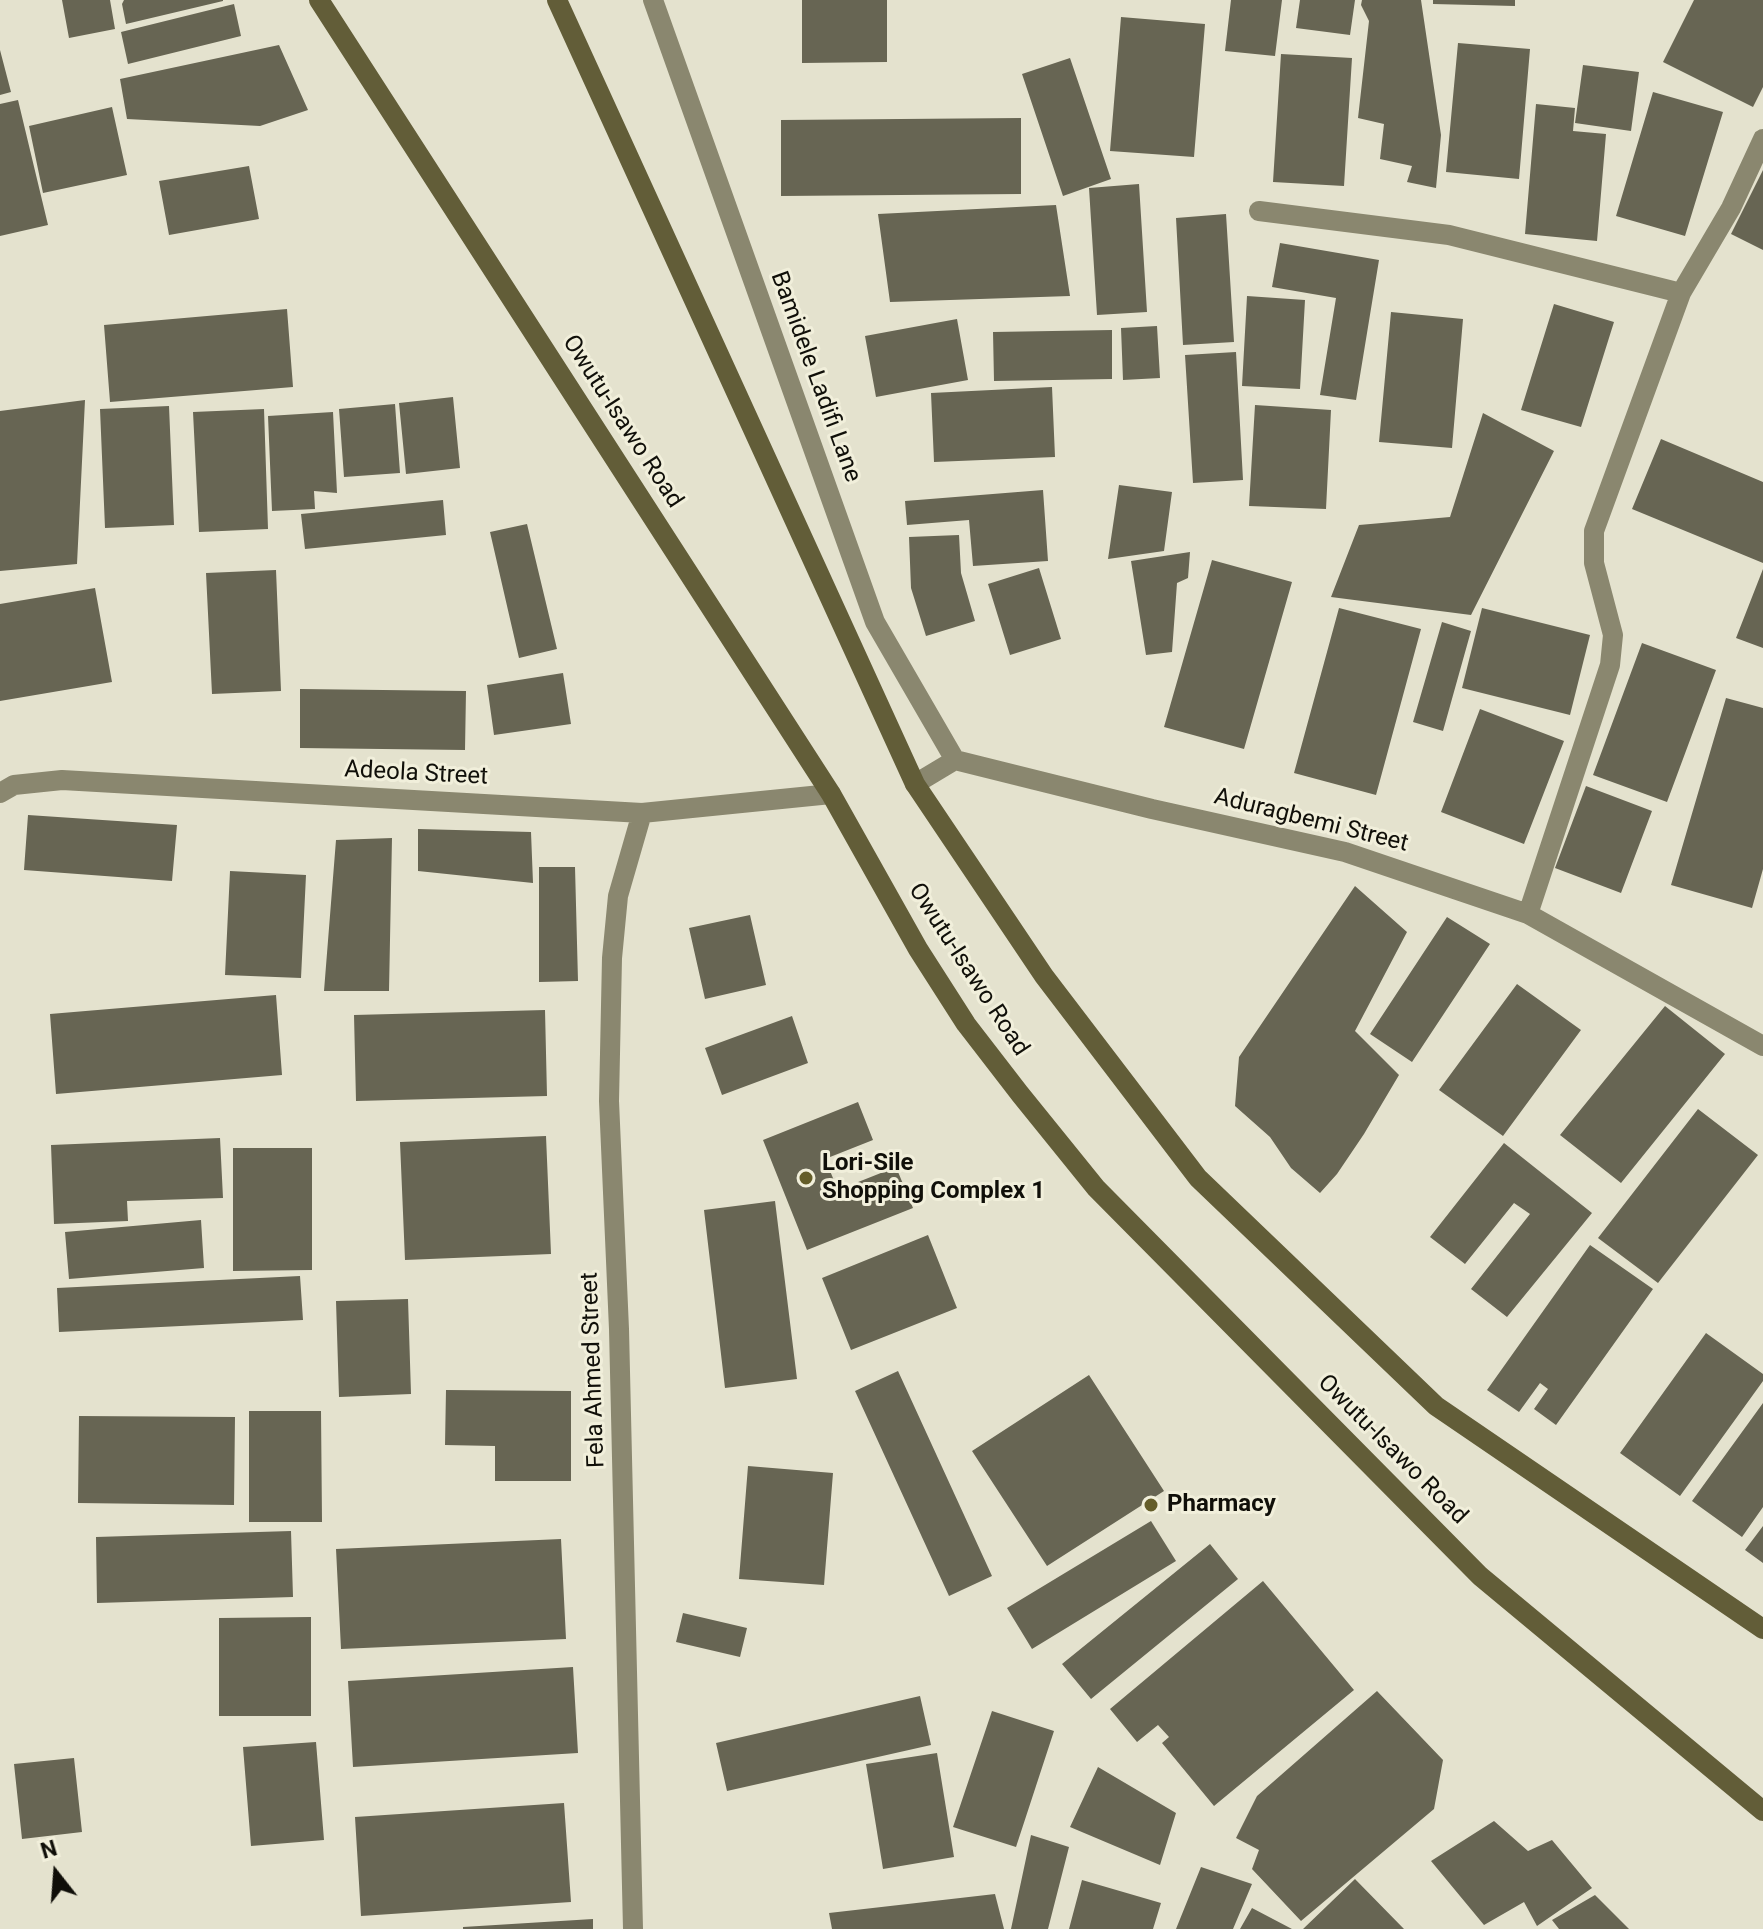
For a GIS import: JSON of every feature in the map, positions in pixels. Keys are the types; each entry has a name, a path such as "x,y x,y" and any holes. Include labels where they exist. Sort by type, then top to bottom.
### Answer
{"street":[{"name":"Owutu-Isawo Road","path":"319,0 831,794 918,949 966,1024 1096,1188 1480,1576 1763,1811"},
{"path":"557,0 915,784 1044,976 1198,1178 1436,1406 1763,1629"},
{"name":"Bamidele Ladifi Lane","path":"653,0 875,622 955,760"},
{"path":"1528,914 1610,665 1613,635 1594,563 1594,531 1681,293 1731,208 1763,139"},
{"path":"1259,211 1449,235 1681,293"},
{"path":"915,784 955,760"},
{"name":"Aduragbemi Street","path":"955,760 1345,852 1528,914 1763,1046"},
{"name":"Adeola Street","path":"0,793 14,785 62,780 642,813 831,794"},
{"name":"Fela Ahmed Street","path":"633,1929 619,1329 609,1101 612,958 618,896 642,813"},
{"path":"1664,1729 1763,1793"}],"building":[{"path":"62,0 110,0 115,29 69,38"},
{"path":"124,0 223,0 223,1 126,24"},
{"path":"802,0 887,0 887,62 802,63"},
{"path":"1231,0 1282,0 1275,56 1225,51"},
{"path":"1300,0 1355,0 1350,35 1296,28"},
{"path":"1362,0 1421,0 1441,135 1436,188 1407,182 1412,166 1380,159 1384,124 1358,118 1369,21 1361,5"},
{"path":"1433,0 1515,0 1515,6 1433,4"},
{"path":"1694,0 1763,0 1763,87 1753,107 1663,62"},
{"path":"234,4 241,36 128,64 121,32"},
{"path":"1121,17 1205,24 1194,157 1110,151"},
{"path":"1458,43 1530,49 1519,179 1446,172"},
{"path":"279,45 308,110 260,126 127,119 120,79"},
{"path":"0,50 11,92 0,95"},
{"path":"1281,54 1352,58 1344,186 1273,182"},
{"path":"1070,58 1111,179 1063,196 1022,74"},
{"path":"1583,65 1639,72 1631,131 1575,123"},
{"path":"1653,92 1723,112 1685,236 1616,216"},
{"path":"18,100 48,225 0,236 0,104"},
{"path":"1536,104 1575,108 1573,131 1606,134 1597,241 1525,234"},
{"path":"112,107 127,175 43,193 29,126"},
{"path":"1021,118 1021,194 781,196 781,120"},
{"path":"249,166 259,219 169,235 159,181"},
{"path":"1763,170 1763,250 1731,234"},
{"path":"1139,184 1147,312 1097,315 1089,188"},
{"path":"1056,205 1070,296 890,302 878,214"},
{"path":"1226,214 1234,342 1183,345 1176,218"},
{"path":"1280,243 1379,260 1356,400 1320,395 1336,298 1272,287"},
{"path":"1247,296 1305,300 1300,389 1242,386"},
{"path":"1554,304 1614,322 1581,427 1521,410"},
{"path":"287,309 293,387 110,402 104,325"},
{"path":"1391,312 1463,319 1452,448 1379,442"},
{"path":"957,319 968,380 876,397 865,336"},
{"path":"1157,326 1160,378 1123,380 1121,328"},
{"path":"1112,330 1112,379 994,381 993,332"},
{"path":"1236,352 1243,480 1193,483 1185,355"},
{"path":"1052,387 1055,457 934,462 931,393"},
{"path":"453,397 460,468 406,474 399,403"},
{"path":"85,400 77,564 0,571 0,411"},
{"path":"395,404 400,473 344,477 339,409"},
{"path":"1255,405 1331,410 1326,509 1249,506"},
{"path":"169,406 174,525 105,528 100,409"},
{"path":"264,409 268,529 199,532 193,412"},
{"path":"333,412 337,493 314,491 315,509 272,511 268,416"},
{"path":"1483,413 1554,451 1471,615 1331,597 1359,525 1450,517"},
{"path":"1661,439 1763,482 1763,563 1632,509"},
{"path":"1119,485 1172,492 1164,551 1108,559"},
{"path":"1043,490 1048,561 973,566 969,520 907,525 905,501"},
{"path":"443,500 446,535 305,549 301,514"},
{"path":"527,524 557,649 519,658 490,532"},
{"path":"959,535 961,573 975,621 926,636 911,588 909,537"},
{"path":"1190,552 1188,578 1177,583 1172,652 1146,655 1131,561"},
{"path":"1212,560 1292,582 1244,749 1164,727"},
{"path":"1039,568 1061,639 1010,655 988,584"},
{"path":"1763,569 1763,648 1736,638"},
{"path":"276,570 281,691 212,694 206,573"},
{"path":"95,588 112,682 0,701 0,604"},
{"path":"1339,608 1421,629 1376,795 1294,773"},
{"path":"1482,608 1590,635 1570,715 1462,688"},
{"path":"1442,622 1471,631 1443,731 1413,722"},
{"path":"1642,643 1716,670 1667,802 1593,775"},
{"path":"563,673 571,724 494,735 487,685"},
{"path":"300,689 466,691 465,750 300,748"},
{"path":"1726,698 1763,708 1763,869 1752,908 1671,885"},
{"path":"1480,709 1564,741 1524,844 1441,812"},
{"path":"1586,786 1652,811 1621,893 1555,868"},
{"path":"28,815 177,825 172,881 24,870"},
{"path":"418,829 531,832 533,883 418,871"},
{"path":"392,838 389,991 324,991 336,840"},
{"path":"539,867 575,867 578,981 539,982"},
{"path":"230,871 306,875 301,978 225,975"},
{"path":"1355,886 1407,932 1355,1031 1399,1075 1364,1134 1320,1193 1291,1168 1270,1137 1235,1106 1239,1057"},
{"path":"750,915 766,985 705,999 689,928"},
{"path":"1447,917 1490,944 1412,1062 1370,1034"},
{"path":"1517,984 1581,1030 1503,1136 1439,1090"},
{"path":"276,995 282,1075 56,1094 50,1014"},
{"path":"1665,1006 1725,1054 1621,1183 1560,1135"},
{"path":"545,1010 547,1096 356,1101 354,1015"},
{"path":"792,1016 808,1063 722,1095 705,1048"},
{"name":"Lori-Sile Shopping Complex 1","path":"858,1102 873,1140 825,1159 838,1190 896,1167 913,1208 807,1250 763,1140"},
{"path":"1698,1109 1758,1155 1658,1283 1598,1238"},
{"path":"546,1136 551,1254 405,1260 400,1142"},
{"path":"220,1138 223,1198 127,1201 128,1221 54,1224 51,1145"},
{"path":"1504,1143 1592,1213 1507,1317 1471,1289 1530,1214 1514,1203 1465,1264 1430,1237"},
{"path":"233,1148 312,1148 312,1270 233,1271"},
{"path":"775,1201 797,1379 725,1388 704,1210"},
{"path":"201,1220 204,1268 69,1279 65,1232"},
{"path":"928,1235 957,1308 851,1350 822,1278"},
{"path":"1590,1245 1653,1289 1556,1425 1534,1409 1548,1389 1540,1383 1519,1412 1487,1390"},
{"path":"300,1276 303,1320 59,1332 57,1288"},
{"path":"408,1299 411,1394 339,1397 336,1301"},
{"path":"1706,1333 1763,1374 1763,1381 1680,1496 1620,1453"},
{"path":"898,1371 992,1576 949,1596 855,1391"},
{"path":"1089,1375 1164,1491 1047,1566 972,1451"},
{"path":"446,1390 571,1391 571,1481 495,1481 495,1446 445,1445"},
{"path":"1763,1403 1763,1507 1742,1537 1692,1501"},
{"path":"249,1411 321,1411 322,1522 249,1522"},
{"path":"79,1416 235,1417 234,1505 78,1503"},
{"path":"748,1466 833,1473 824,1585 739,1579"},
{"path":"1151,1521 1176,1561 1032,1649 1007,1608"},
{"path":"1763,1526 1763,1563 1745,1550"},
{"path":"291,1531 293,1597 97,1603 96,1537"},
{"path":"561,1539 566,1639 341,1649 336,1549"},
{"path":"1210,1544 1238,1579 1091,1699 1062,1664"},
{"path":"1263,1581 1354,1690 1214,1806 1162,1743 1169,1737 1158,1725 1137,1742 1110,1709"},
{"path":"683,1613 747,1628 740,1657 676,1642"},
{"path":"311,1617 311,1716 219,1716 219,1618"},
{"path":"573,1667 578,1753 353,1767 348,1681"},
{"path":"1377,1691 1443,1760 1434,1809 1301,1921 1252,1869 1259,1850 1236,1838 1257,1796"},
{"path":"920,1696 931,1745 727,1791 716,1743"},
{"path":"992,1711 1054,1731 1016,1847 953,1827"},
{"path":"316,1742 324,1840 251,1846 243,1747"},
{"path":"937,1753 954,1857 883,1869 866,1764"},
{"path":"74,1758 82,1832 22,1839 14,1764"},
{"path":"1098,1767 1176,1813 1160,1865 1070,1827"},
{"path":"564,1803 571,1902 361,1916 355,1817"},
{"path":"1494,1821 1528,1851 1552,1840 1592,1888 1537,1926 1524,1902 1484,1925 1431,1861"},
{"path":"1031,1835 1069,1847 1048,1929 1011,1929"},
{"path":"1201,1867 1252,1884 1233,1929 1176,1929"},
{"path":"1355,1879 1404,1929 1303,1929"},
{"path":"1082,1880 1161,1903 1153,1929 1069,1929"},
{"path":"995,1894 1004,1929 832,1929 829,1913"},
{"path":"1595,1895 1629,1929 1559,1929 1552,1920"},
{"path":"1252,1908 1292,1929 1240,1929"},
{"path":"593,1919 593,1929 463,1929 463,1927"}],"place":[{"name":"Lori-Sile Shopping Complex 1","path":"806,1178"},
{"name":"Pharmacy","path":"1151,1505"}]}
